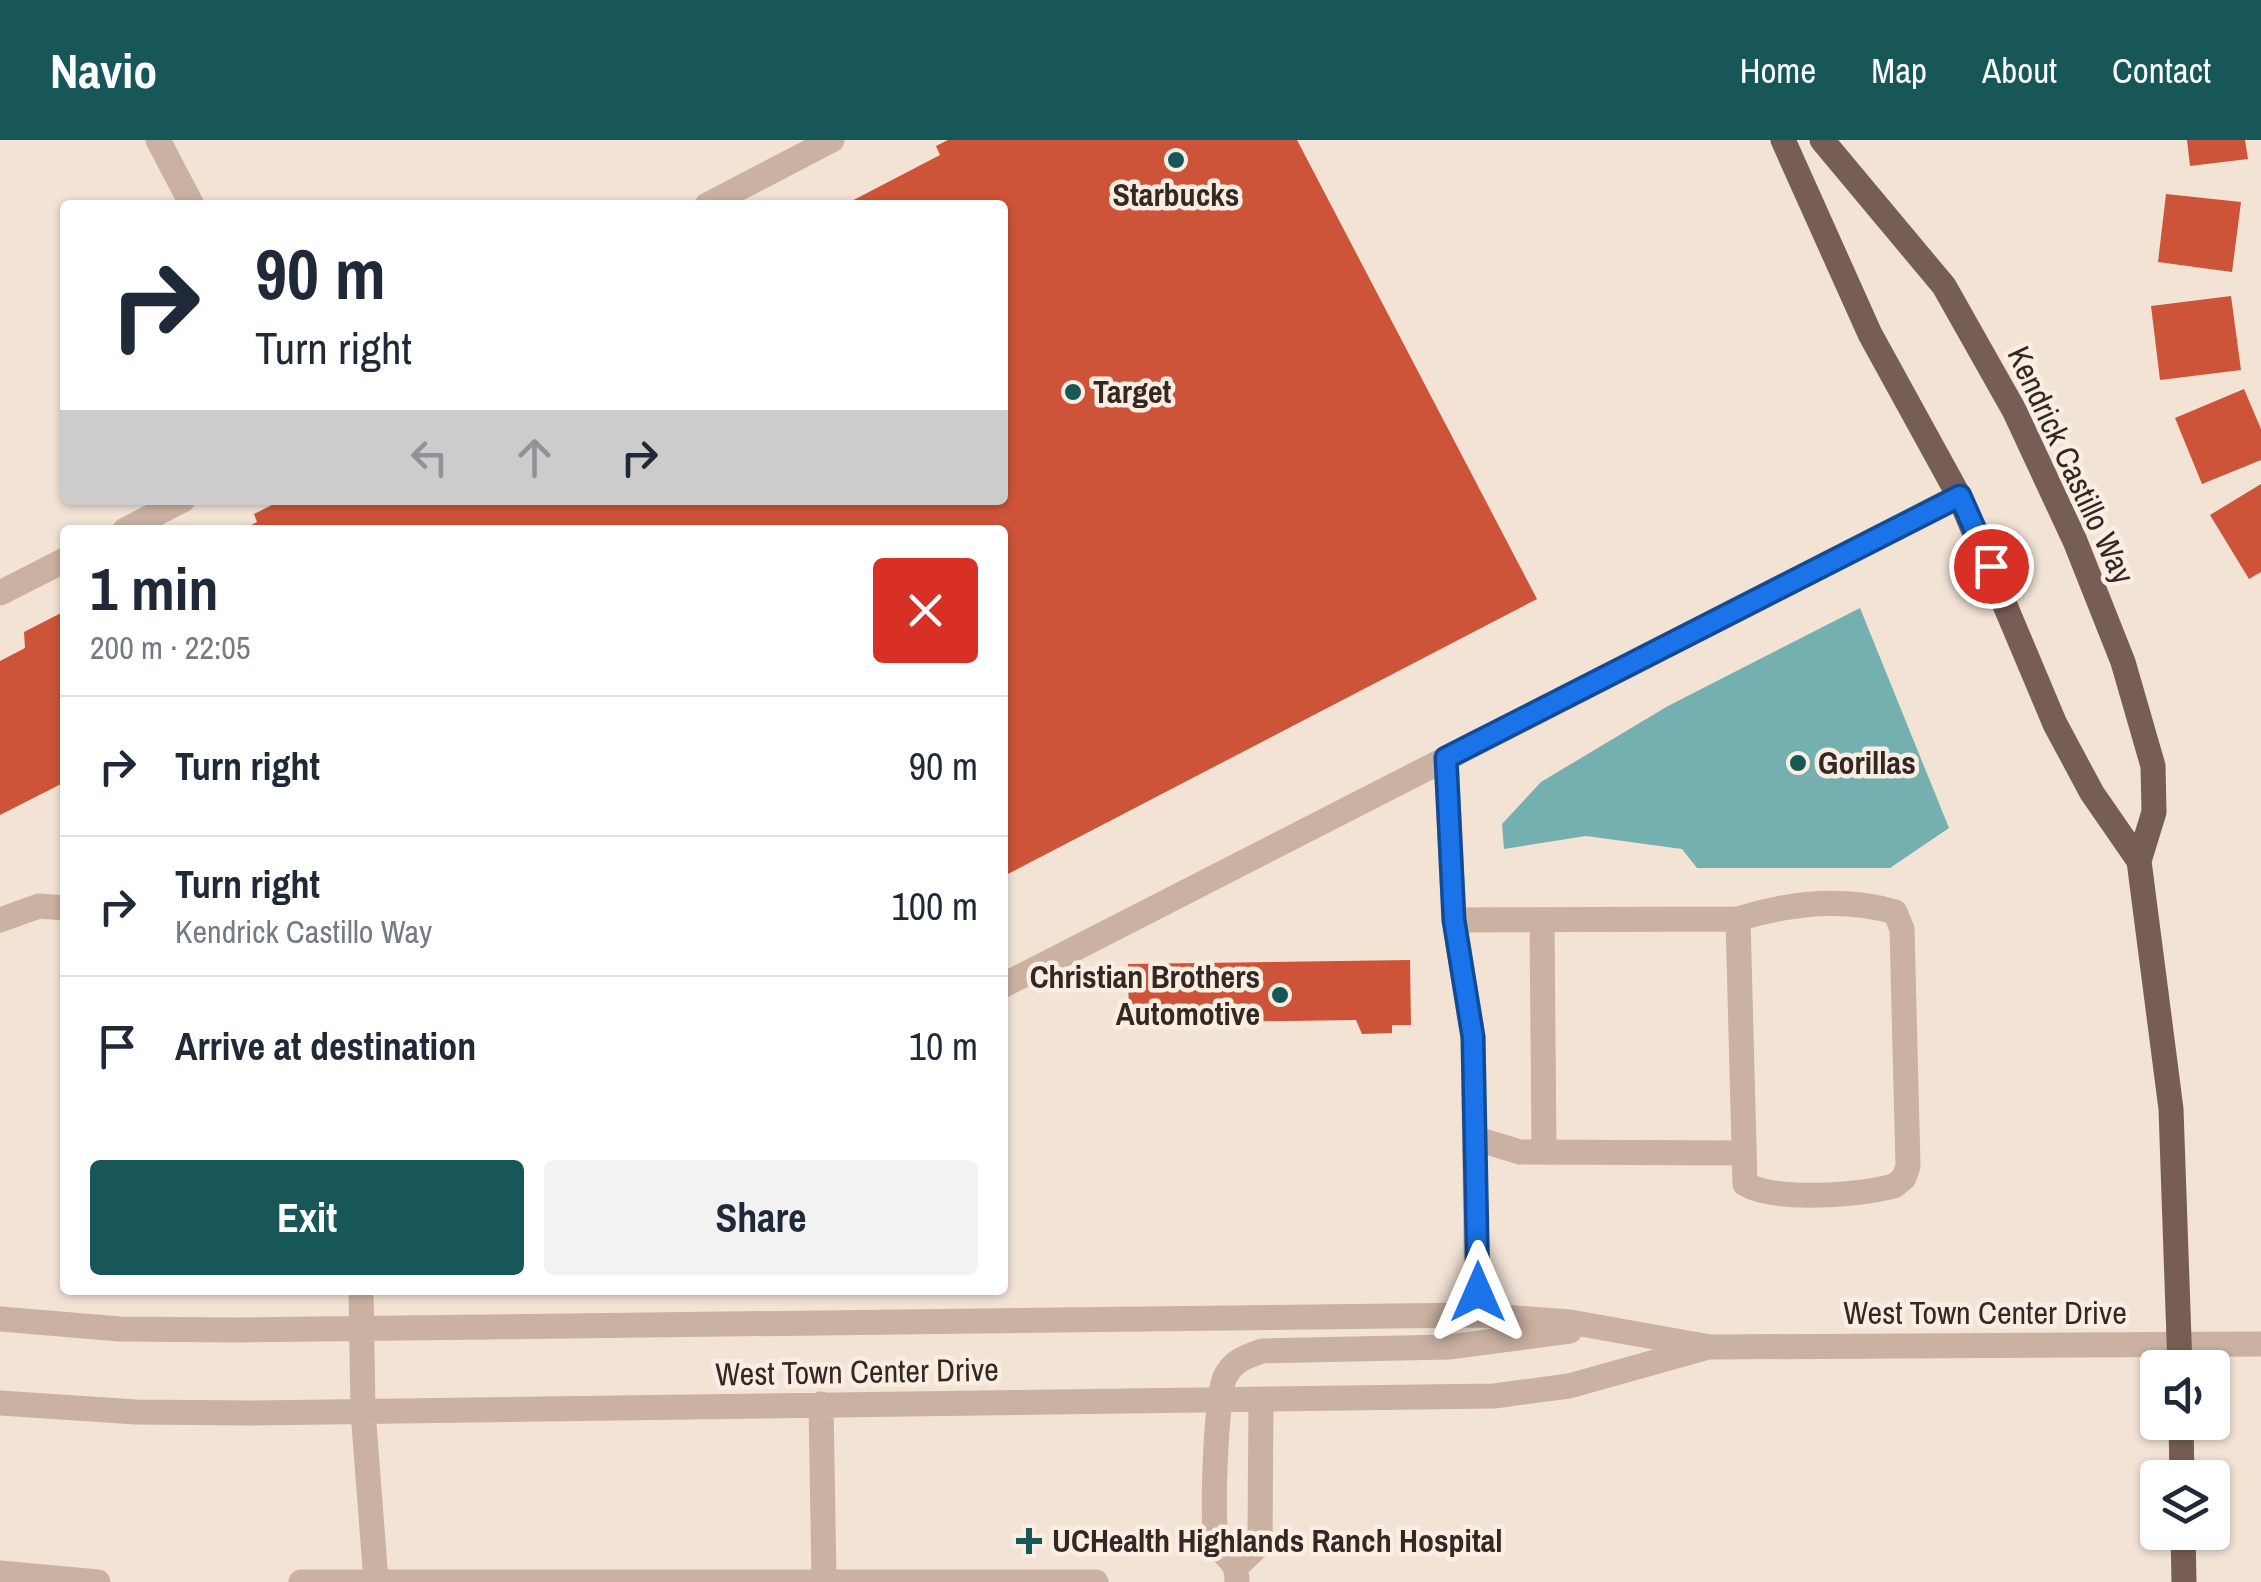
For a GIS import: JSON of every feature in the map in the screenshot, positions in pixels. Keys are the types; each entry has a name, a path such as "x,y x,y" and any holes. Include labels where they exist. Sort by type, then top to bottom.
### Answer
{"main road":[{"name":"Kendrick Castillo Way","path":"1783,140 1870,334 1960,496 2055,724 2092,792 2139,861"},
{"name":"Kendrick Castillo Way","path":"1822,140 1944,286 2014,410 2075,541 2123,662 2153,766 2154,812 2139,861 2171,1109 2180,1350"},
{"path":"2183,1550 2184,1582"}],"street":[{"path":"158,140 189,200"},
{"path":"717,200 832,140"},
{"path":"1008,983 1960,496"},
{"path":"134,525 174,505"},
{"path":"0,594 60,563"},
{"path":"1446,758 1454,920 1473,1037 1478,1315"},
{"path":"1454,920 1738,919 1782,905 1856,904 1895,912 1902,920 1908,1166 1904,1178 1894,1186 1875,1191 1757,1190 1745,1184 1741,1153 1738,919"},
{"path":"0,920 39,906 60,908"},
{"path":"1542,920 1544,1152"},
{"path":"1477,1139 1520,1152 1741,1153"},
{"path":"361,1295 363,1411 376,1581"},
{"name":"West Town Center Drive","path":"0,1319 120,1329 361,1329 1478,1315 1538,1318 1710,1346 2140,1355"},
{"path":"1260,1400 1260,1544 1237,1574 1217,1542 1216,1400 1226,1375 1239,1359 1262,1351 1449,1347 1599,1327"},
{"name":"West Town Center Drive","path":"2220,1350 2261,1344"},
{"name":"West Town Center Drive","path":"0,1403 136,1412 363,1411 1494,1396 1554,1390 1710,1346"},
{"path":"821,1404 824,1580"},
{"path":"0,1574 98,1582"},
{"path":"302,1582 1096,1582"}],"water":[{"path":"1860,608 1949,828 1890,868 1697,868 1682,849 1586,836 1504,849 1502,824 1541,782 1668,706"}],"building":[{"path":"948,140 1297,140 1537,599 1008,874 1008,525 251,525 257,522 254,514 272,505 1008,505 1008,200 854,200 940,155 936,146"},
{"path":"2187,140 2245,140 2248,159 2190,166"},
{"path":"2166,194 2241,202 2232,272 2158,262"},
{"path":"2231,296 2241,370 2160,380 2151,306"},
{"path":"2244,389 2261,429 2261,460 2202,484 2175,418"},
{"path":"2261,484 2261,572 2249,579 2210,515"},
{"path":"60,614 60,785 0,815 0,661 25,648 24,632"},
{"path":"1410,960 1411,1025 1392,1025 1392,1033 1362,1034 1356,1020 1129,1023 1128,964"}],"place":[{"name":"Starbucks","path":"1176,160"},
{"name":"Target","path":"1073,392"},
{"name":"Gorillas","path":"1798,763"},
{"name":"Christian Brothers Automotive","path":"1280,995"},
{"name":"UCHealth Highlands Ranch Hospital","path":"1029,1541"}],"route":[{"path":"1478,1292 1473,1037 1454,920 1446,758 1960,496 1991,566"}]}
